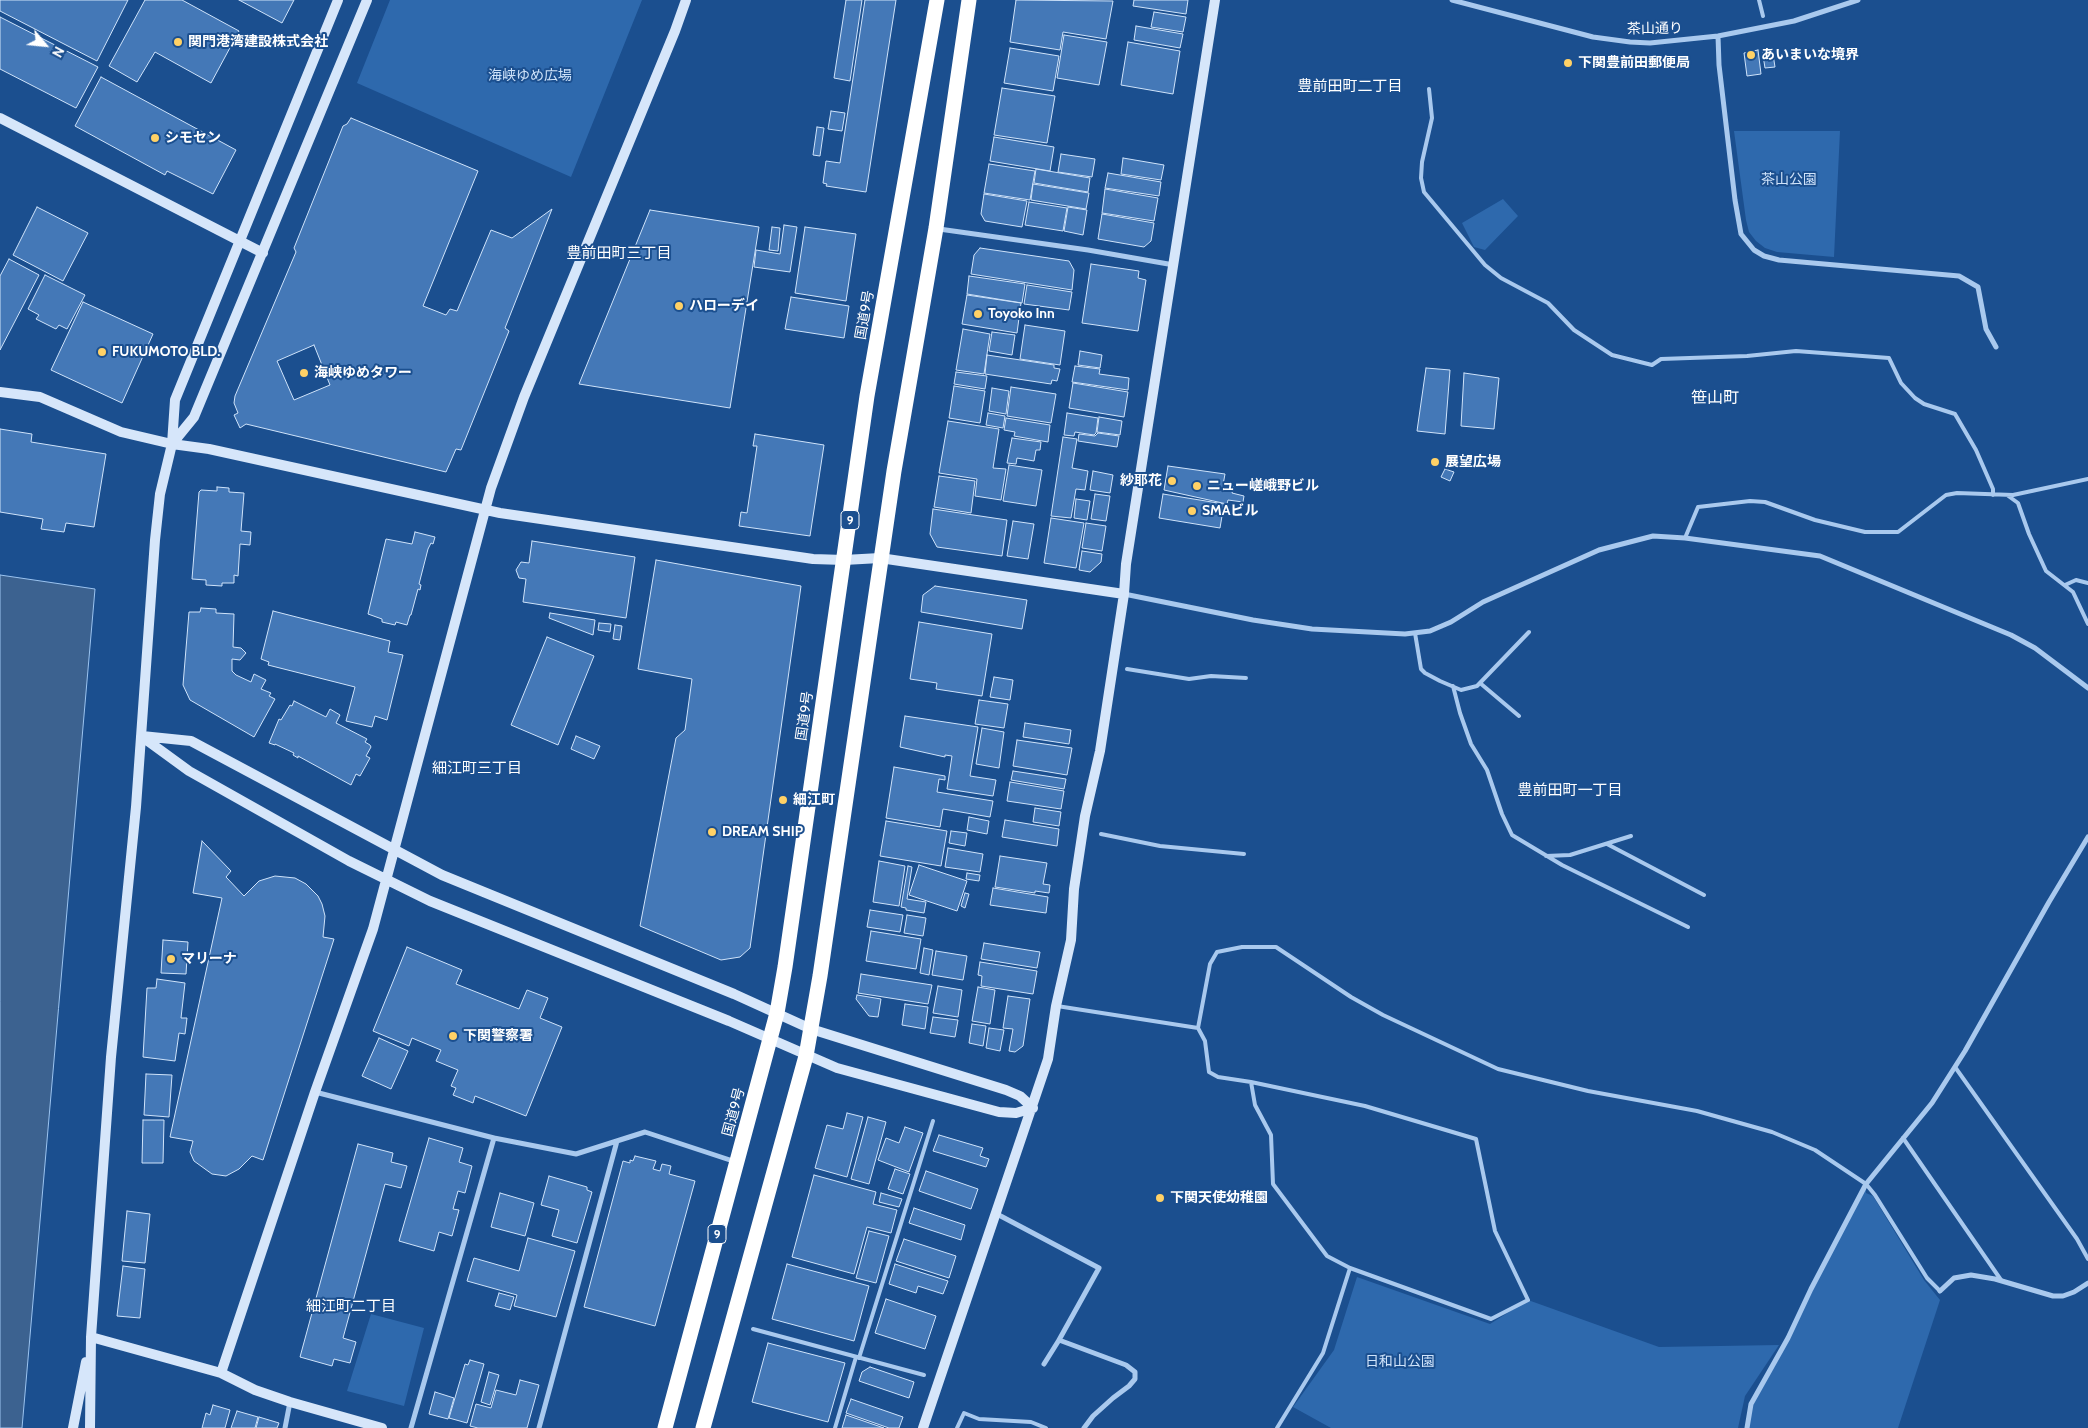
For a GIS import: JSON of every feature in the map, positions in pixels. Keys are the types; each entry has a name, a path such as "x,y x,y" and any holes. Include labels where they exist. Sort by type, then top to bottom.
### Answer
{"highway":[{"name":"国道9号","path":"665,1428 777,1013 868,396 937,0"},
{"path":"703,1428 806,1056 880,558 936,228 970,0"}],"street":[{"path":"90,1428 91,1337 111,1057 141,736 155,540 160,494 172,444 175,400 338,0"},
{"path":"172,444 194,417 264,253 367,0"},
{"path":"221,1373 315,1092 373,929 485,510 521,406 686,0"},
{"path":"923,1428 995,1213 1033,1108 1048,1059 1056,1006 1071,940 1074,888 1085,816 1100,751 1124,594 1126,564 1215,0"},
{"name":"茶山通り","path":"1452,0 1556,29 1602,39 1650,42 1718,36 1794,21 1858,0"},
{"path":"1718,36 1719,65 1735,200 1741,234 1754,250 1764,256 1778,260 1959,276 1978,287 1986,329 1996,347"},
{"path":"0,118 264,253"},
{"path":"936,228 1088,250 1174,265"},
{"path":"0,392 40,398 122,432 172,444 209,448 523,517 813,559 880,558 1124,594 1253,620 1312,629 1377,633 1430,631 1450,622 1483,602 1599,550 1653,536 1685,538 1820,556 2011,635 2035,648 2088,688"},
{"path":"141,736 191,741 442,875 777,1013 811,1029 1006,1090 1020,1096 1033,1108"},
{"path":"141,736 189,771 386,880 430,901 729,1021 836,1068 999,1112 1016,1113 1033,1108"},
{"path":"1747,1428 1751,1404 1788,1338 1811,1289 1866,1184 1932,1102 2088,837"},
{"path":"315,1092 494,1138 576,1154 645,1132 737,1162"},
{"path":"411,1428 494,1138"},
{"path":"539,1428 617,1141"},
{"path":"995,1213 1099,1268 1044,1364"},
{"path":"1940,1291 1954,1278 1971,1275 2003,1282 2040,1294 2058,1296 2074,1292 2088,1283"},
{"path":"91,1337 221,1373 255,1390 290,1402 382,1428"},
{"path":"73,1428 91,1337"},
{"path":"1059,1340 1126,1366 1135,1372 1135,1379 1130,1386 1093,1416 1084,1428"},
{"path":"285,1428 290,1402"}],"lane":[{"path":"1759,0 1763,16"},
{"path":"1429,89 1432,118 1422,162 1424,192 1485,265 1501,278 1548,303 1574,330 1612,355 1652,365 1661,359 1747,356 1796,350 1889,358 1901,383 1915,398 1924,404 1955,414 1976,450 1993,489 1993,495"},
{"path":"1685,538 1698,507 1750,501 1764,502 1815,520 1865,532 1898,532 1946,495 1957,493 2007,495 2088,479"},
{"path":"2007,495 2018,503 2029,534 2046,571 2073,592 2088,624"},
{"path":"2065,585 2076,580 2088,583"},
{"path":"1415,633 1421,669 1425,673 1461,690 1469,689 1480,682 1529,632"},
{"path":"1126,669 1189,679 1211,676 1246,678"},
{"path":"1480,682 1519,716"},
{"path":"1453,686 1471,744 1487,770 1502,814 1512,835 1545,856 1688,927"},
{"path":"1101,834 1160,846 1244,854"},
{"path":"1545,856 1570,855 1630,836"},
{"path":"1607,844 1704,895"},
{"path":"1252,1082 1255,1105 1271,1135 1273,1184 1327,1256 1350,1268 1491,1319 1528,1300 1495,1231 1476,1139 1365,1106 1252,1082 1218,1078 1209,1072 1205,1041 1198,1028 1210,964 1217,952 1242,947 1276,947 1383,1016 1498,1069 1588,1091 1697,1111 1772,1132 1815,1150 1866,1184 1875,1194 1926,1278 1940,1291"},
{"path":"1056,1006 1198,1028"},
{"path":"1954,1067 2076,1239 2088,1259"},
{"path":"835,1428 933,1121"},
{"path":"1903,1138 2003,1282"},
{"path":"1277,1428 1323,1353 1350,1268"},
{"path":"753,1329 924,1375"},
{"path":"957,1428 964,1413 980,1419 1031,1422 1046,1428"}],"green space":[{"name":"海峡ゆめ広場","path":"390,0 642,0 571,177 357,83"},
{"name":"茶山公園","path":"1734,131 1840,131 1834,257 1777,252 1765,248 1756,241 1749,232 1746,220"},
{"path":"1503,199 1518,216 1485,250 1474,247 1462,223"},
{"path":"1866,1184 1866,1193 1873,1196 1924,1280 1940,1300 1898,1428 1747,1428 1751,1404"},
{"name":"日和山公園","path":"1357,1277 1490,1324 1528,1300 1659,1347 1779,1345 1745,1396 1738,1428 1331,1428 1293,1407 1334,1350"},
{"path":"371,1314 424,1328 404,1406 347,1391"}],"shaded area":[{"path":"0,575 95,589 22,1428 0,1428"}],"building":[{"path":"0,0 128,0 97,61 0,11"},
{"name":"関門港湾建設株式会社","path":"145,0 182,0 239,31 211,83 155,52 137,82 109,66"},
{"path":"239,0 294,0 282,23"},
{"path":"846,0 862,0 850,81 834,78"},
{"path":"865,0 896,0 866,192 826,186 827,184 823,183 826,161 840,163"},
{"path":"1016,0 1113,1 1106,39 1063,32 1060,50 1010,42"},
{"path":"1134,0 1188,0 1186,14 1133,6"},
{"path":"1154,12 1186,17 1183,32 1151,27"},
{"path":"0,17 98,67 76,108 0,69"},
{"path":"1136,26 1183,34 1180,48 1134,40"},
{"path":"1064,35 1107,42 1099,85 1057,78"},
{"path":"1128,42 1180,51 1173,94 1121,85"},
{"path":"1010,48 1059,56 1053,91 1004,83"},
{"path":"1772,48 1775,67 1765,68 1762,49"},
{"path":"1758,50 1761,74 1747,76 1744,53"},
{"name":"シモセン","path":"101,77 236,150 213,194 167,171 165,175 75,126"},
{"path":"1002,88 1055,96 1047,143 994,135"},
{"path":"831,111 845,113 842,131 828,129"},
{"path":"351,118 478,171 423,306 446,315 450,309 457,311 491,230 512,238 552,209 505,328 509,331 461,450 456,449 446,472 246,424 240,428 234,415 238,413 234,403 235,396 296,252 294,248 343,126"},
{"path":"817,127 824,128 820,156 813,155"},
{"path":"994,137 1054,147 1050,171 990,161"},
{"path":"1061,154 1095,159 1092,177 1058,172"},
{"path":"1123,158 1164,165 1161,180 1121,174"},
{"path":"989,164 1035,171 1030,200 984,193"},
{"path":"1036,169 1090,178 1088,192 1034,183"},
{"path":"1108,173 1161,182 1159,196 1105,188"},
{"path":"1033,184 1089,193 1086,209 1031,200"},
{"path":"1105,189 1158,198 1154,221 1102,213"},
{"path":"984,194 1027,201 1022,227 985,221 981,214"},
{"path":"1029,202 1067,208 1063,231 1025,225"},
{"path":"37,207 88,233 63,281 13,255"},
{"path":"1068,207 1087,210 1083,235 1064,231"},
{"name":"ハローデイ","path":"650,210 759,227 730,408 579,384"},
{"path":"1102,214 1154,223 1151,241 1144,247 1098,239"},
{"path":"784,225 797,227 790,272 754,267 756,250 780,254"},
{"path":"772,227 780,228 778,251 769,250"},
{"path":"805,227 856,234 846,301 795,293"},
{"path":"980,248 1069,261 1074,270 1072,290 971,274 974,255"},
{"path":"9,259 39,275 0,350 0,276"},
{"path":"1091,264 1139,271 1138,278 1146,280 1138,331 1082,323"},
{"path":"45,275 85,295 67,329 59,325 56,329 36,319 39,315 28,309"},
{"path":"969,276 1025,284 1022,303 967,294"},
{"path":"1027,285 1072,292 1069,310 1024,304"},
{"path":"967,295 1021,303 1017,333 962,324"},
{"path":"791,297 849,306 844,338 785,329"},
{"name":"FUKUMOTO BLD.","path":"83,302 153,334 122,403 51,370"},
{"path":"1025,325 1065,331 1060,365 1020,359"},
{"path":"963,329 990,334 984,374 956,370"},
{"path":"992,332 1015,335 1012,355 989,351"},
{"name":"海峡ゆめタワー","path":"314,345 330,385 294,400 277,361"},
{"path":"1080,351 1102,355 1100,368 1078,365"},
{"path":"987,355 1054,365 1054,368 1060,369 1057,381 1052,380 1051,384 985,374"},
{"path":"1075,366 1100,369 1099,374 1129,378 1128,390 1072,382"},
{"path":"1426,368 1450,370 1445,434 1417,431"},
{"path":"956,372 987,376 985,389 954,384"},
{"path":"1464,373 1499,378 1494,429 1461,426"},
{"path":"1073,383 1128,392 1124,417 1069,408"},
{"path":"954,386 985,391 980,423 949,418"},
{"path":"1011,387 1056,394 1051,423 1007,416"},
{"path":"992,388 1009,391 1006,414 989,411"},
{"path":"988,413 1005,416 1003,428 986,425"},
{"path":"1067,413 1098,418 1096,433 1094,435 1075,432 1074,436 1064,435"},
{"path":"1099,417 1122,421 1120,435 1097,432"},
{"path":"1006,418 1050,425 1048,442 1014,436 1015,432 1004,430"},
{"path":"948,421 999,429 993,468 1006,469 1001,500 975,496 977,479 939,473"},
{"path":"0,429 32,434 31,442 106,454 94,527 66,523 64,532 41,529 43,519 0,512"},
{"path":"1098,433 1119,436 1117,447 1078,441 1079,434 1095,436"},
{"path":"755,434 824,445 810,536 739,526 741,512 747,513 757,446 753,446"},
{"path":"1063,437 1077,439 1072,468 1088,471 1085,490 1076,489 1071,518 1051,516"},
{"path":"1012,438 1041,442 1040,450 1036,450 1034,461 1017,458 1016,464 1007,463"},
{"path":"1009,465 1042,470 1036,506 1003,501"},
{"name":"ニュー嵯峨野ビル","path":"1168,466 1225,474 1223,485 1234,487 1232,493 1244,496 1243,502 1228,500 1227,504 1164,490"},
{"path":"1445,469 1454,472 1450,481 1441,477"},
{"path":"1093,471 1113,475 1110,493 1090,490"},
{"path":"939,476 975,481 971,513 934,507"},
{"path":"217,487 229,488 229,492 244,493 241,531 251,532 250,545 240,544 238,576 234,575 234,583 222,583 222,586 206,585 206,580 192,579 199,492 201,490 217,491"},
{"path":"1095,494 1110,496 1106,521 1091,519"},
{"name":"SMAビル","path":"1163,494 1224,504 1220,528 1159,518"},
{"path":"1076,499 1090,501 1087,520 1074,518"},
{"path":"933,509 1007,520 1002,556 937,547 930,534"},
{"path":"1051,518 1084,523 1076,568 1044,563"},
{"path":"1013,521 1034,524 1028,559 1007,556"},
{"path":"1086,523 1106,526 1102,551 1082,548"},
{"path":"415,532 435,537 433,544 431,543 428,549 419,584 421,585 420,590 418,589 411,615 407,625 396,622 395,625 382,622 382,619 368,614 386,539 412,544"},
{"path":"532,541 635,557 626,618 523,602 526,579 519,578 516,570 521,562 529,563"},
{"path":"1082,551 1102,554 1101,562 1090,572 1079,570"},
{"name":"DREAM SHIP","path":"656,560 801,586 750,948 740,957 721,960 640,926 676,738 685,730 692,679 638,669"},
{"path":"935,586 1027,600 1022,629 921,612 923,595"},
{"path":"201,608 216,609 216,613 234,614 233,647 241,648 246,653 240,660 232,659 232,671 251,682 254,674 266,680 261,689 271,693 269,696 275,699 254,737 190,700 183,685 189,612 200,612"},
{"path":"273,611 390,641 388,652 403,655 387,720 375,716 372,727 346,721 355,687 268,665 269,662 261,659"},
{"path":"550,613 595,620 593,635 549,618"},
{"path":"919,622 992,634 982,696 936,689 937,683 910,679"},
{"path":"599,623 611,624 610,632 598,630"},
{"path":"615,625 622,626 620,640 613,639"},
{"path":"547,637 594,656 558,745 511,725"},
{"path":"994,677 1013,680 1010,700 990,697"},
{"path":"979,700 1008,704 1004,728 975,724"},
{"path":"294,701 326,717 330,709 340,715 336,723 367,739 365,742 371,747 366,756 370,758 360,776 356,774 351,785 298,756 298,758 293,755 294,753 269,743 279,719 281,720"},
{"path":"905,716 978,727 970,776 996,780 993,796 947,789 952,756 945,755 945,757 900,747"},
{"path":"1025,723 1071,730 1069,744 1023,737"},
{"path":"982,728 1004,732 999,768 976,764"},
{"path":"576,736 600,746 594,759 571,749"},
{"path":"1017,740 1072,748 1067,775 1013,766"},
{"path":"894,767 945,776 945,780 939,779 937,792 993,801 990,817 943,809 940,827 886,818"},
{"path":"1013,771 1066,779 1064,789 1011,780"},
{"path":"1010,782 1064,791 1061,809 1007,801"},
{"path":"1035,808 1061,812 1059,826 1033,822"},
{"path":"969,817 989,821 987,834 967,830"},
{"path":"1005,820 1059,829 1057,846 1002,837"},
{"path":"886,821 947,831 941,866 880,856"},
{"path":"951,831 967,833 965,846 949,843"},
{"path":"202,841 231,871 226,877 244,896 259,881 275,876 295,878 306,884 318,896 322,904 325,916 323,937 334,939 263,1160 252,1156 239,1169 226,1176 212,1174 194,1161 190,1152 193,1141 170,1137 222,898 193,893"},
{"path":"948,848 983,854 980,872 945,867"},
{"path":"1000,856 1047,863 1043,884 1050,885 1049,893 1035,891 1035,893 995,887"},
{"path":"879,861 905,866 899,906 873,902"},
{"path":"919,865 967,881 957,911 909,895"},
{"path":"908,866 912,867 907,899 926,902 924,913 906,910 906,908 901,907"},
{"path":"967,873 980,875 979,881 966,879"},
{"path":"993,888 1048,897 1046,913 990,905"},
{"path":"965,893 969,894 965,908 961,906"},
{"path":"870,910 903,915 900,932 867,927"},
{"path":"907,915 926,918 923,936 904,933"},
{"path":"871,931 921,939 916,969 866,961"},
{"path":"163,940 188,942 186,974 161,973"},
{"path":"984,943 1040,952 1037,968 981,959"},
{"path":"407,947 462,970 456,984 519,1009 527,990 548,998 540,1018 562,1027 526,1116 475,1096 473,1103 453,1095 456,1088 451,1086 458,1070 436,1061 441,1050 412,1038 409,1046 373,1031"},
{"path":"924,948 933,950 929,975 920,973"},
{"path":"936,951 967,956 963,980 932,975"},
{"path":"980,962 1037,971 1033,994 981,986 982,976 978,975"},
{"path":"861,974 932,985 928,1004 858,993"},
{"path":"157,979 185,983 181,1018 187,1018 185,1034 179,1033 175,1061 143,1057 147,988 156,988"},
{"path":"938,986 962,990 958,1017 933,1013"},
{"path":"978,987 995,990 990,1024 972,1021"},
{"path":"857,995 881,999 878,1017 869,1016 856,999"},
{"path":"1008,996 1030,999 1023,1046 1015,1052 1009,1051 1013,1029 1003,1028"},
{"path":"905,1004 928,1007 925,1029 902,1025"},
{"path":"933,1017 958,1020 955,1037 930,1033"},
{"path":"972,1024 986,1026 983,1046 969,1043"},
{"path":"989,1028 1004,1030 1000,1051 986,1048"},
{"path":"379,1038 408,1051 391,1089 362,1076"},
{"path":"146,1074 172,1075 169,1117 144,1115"},
{"path":"847,1113 863,1117 847,1177 815,1168 827,1125 843,1129"},
{"path":"868,1117 886,1122 869,1184 851,1179"},
{"path":"143,1120 164,1120 163,1163 142,1163"},
{"path":"905,1127 923,1133 909,1172 878,1160 886,1138 899,1143"},
{"path":"939,1135 983,1148 980,1156 989,1159 986,1167 933,1151"},
{"path":"429,1138 463,1148 459,1162 472,1166 465,1193 458,1191 453,1209 459,1210 452,1236 439,1232 434,1251 399,1241"},
{"path":"358,1144 393,1153 391,1162 407,1166 401,1188 385,1184 343,1338 356,1342 350,1363 334,1359 332,1366 300,1357"},
{"path":"635,1156 656,1161 653,1169 660,1171 662,1164 671,1166 669,1174 695,1181 655,1326 584,1307 623,1161 630,1163 630,1160 633,1161"},
{"path":"895,1169 910,1174 903,1194 888,1189"},
{"path":"926,1171 978,1189 971,1209 919,1191"},
{"path":"814,1175 876,1192 873,1204 897,1210 891,1233 867,1227 854,1274 792,1257"},
{"path":"549,1176 587,1187 587,1190 592,1192 577,1243 552,1236 559,1210 541,1205"},
{"path":"500,1193 534,1203 525,1236 491,1227"},
{"path":"881,1193 902,1199 899,1207 879,1202"},
{"path":"914,1208 965,1225 961,1240 909,1223"},
{"path":"127,1211 150,1214 145,1263 122,1261"},
{"path":"869,1231 889,1236 876,1283 856,1278"},
{"path":"528,1238 575,1251 556,1317 514,1306 517,1295 467,1281 474,1258 519,1271"},
{"path":"904,1239 956,1256 949,1278 896,1261"},
{"path":"787,1264 869,1286 854,1341 772,1319"},
{"path":"895,1264 948,1281 943,1294 918,1286 916,1293 889,1284"},
{"path":"123,1266 145,1269 140,1318 117,1316"},
{"path":"499,1293 514,1297 510,1310 495,1306"},
{"path":"886,1299 936,1316 925,1349 875,1333"},
{"path":"768,1343 845,1363 828,1422 752,1402"},
{"path":"470,1360 484,1364 467,1423 449,1418 465,1364 468,1365"},
{"path":"870,1367 914,1382 909,1398 859,1381 862,1372"},
{"path":"489,1372 499,1375 490,1405 481,1402"},
{"path":"520,1380 539,1385 527,1428 478,1428 470,1426 476,1404 491,1408 496,1390 516,1395"},
{"path":"435,1392 454,1398 448,1419 429,1414"},
{"path":"851,1399 903,1417 899,1428 889,1428 846,1413"},
{"path":"213,1405 230,1410 225,1428 202,1428 206,1413 210,1415"},
{"path":"237,1411 258,1417 255,1428 231,1428"},
{"path":"846,1415 884,1428 842,1428"},
{"path":"259,1417 279,1423 277,1428 256,1428"}],"place":[{"name":"関門港湾建設株式会社","path":"178,42"},
{"name":"あいまいな境界","path":"1751,55"},
{"name":"下関豊前田郵便局","path":"1568,63"},
{"name":"シモセン","path":"155,138"},
{"name":"ハローデイ","path":"679,306"},
{"name":"Toyoko Inn","path":"978,314"},
{"name":"FUKUMOTO BLD.","path":"102,352"},
{"name":"海峡ゆめタワー","path":"304,373"},
{"name":"展望広場","path":"1435,462"},
{"name":"紗耶花","path":"1172,481"},
{"name":"ニュー嵯峨野ビル","path":"1197,486"},
{"name":"SMAビル","path":"1192,511"},
{"name":"細江町","path":"783,800"},
{"name":"DREAM SHIP","path":"712,832"},
{"name":"マリーナ","path":"171,959"},
{"name":"下関警察署","path":"453,1036"},
{"name":"下関天使幼稚園","path":"1160,1198"}],"district":[{"name":"豊前田町二丁目","path":"1350,87"},
{"name":"豊前田町三丁目","path":"619,254"},
{"name":"笹山町","path":"1715,398"},
{"name":"細江町三丁目","path":"477,769"},
{"name":"豊前田町一丁目","path":"1570,791"},
{"name":"細江町二丁目","path":"351,1307"}]}
